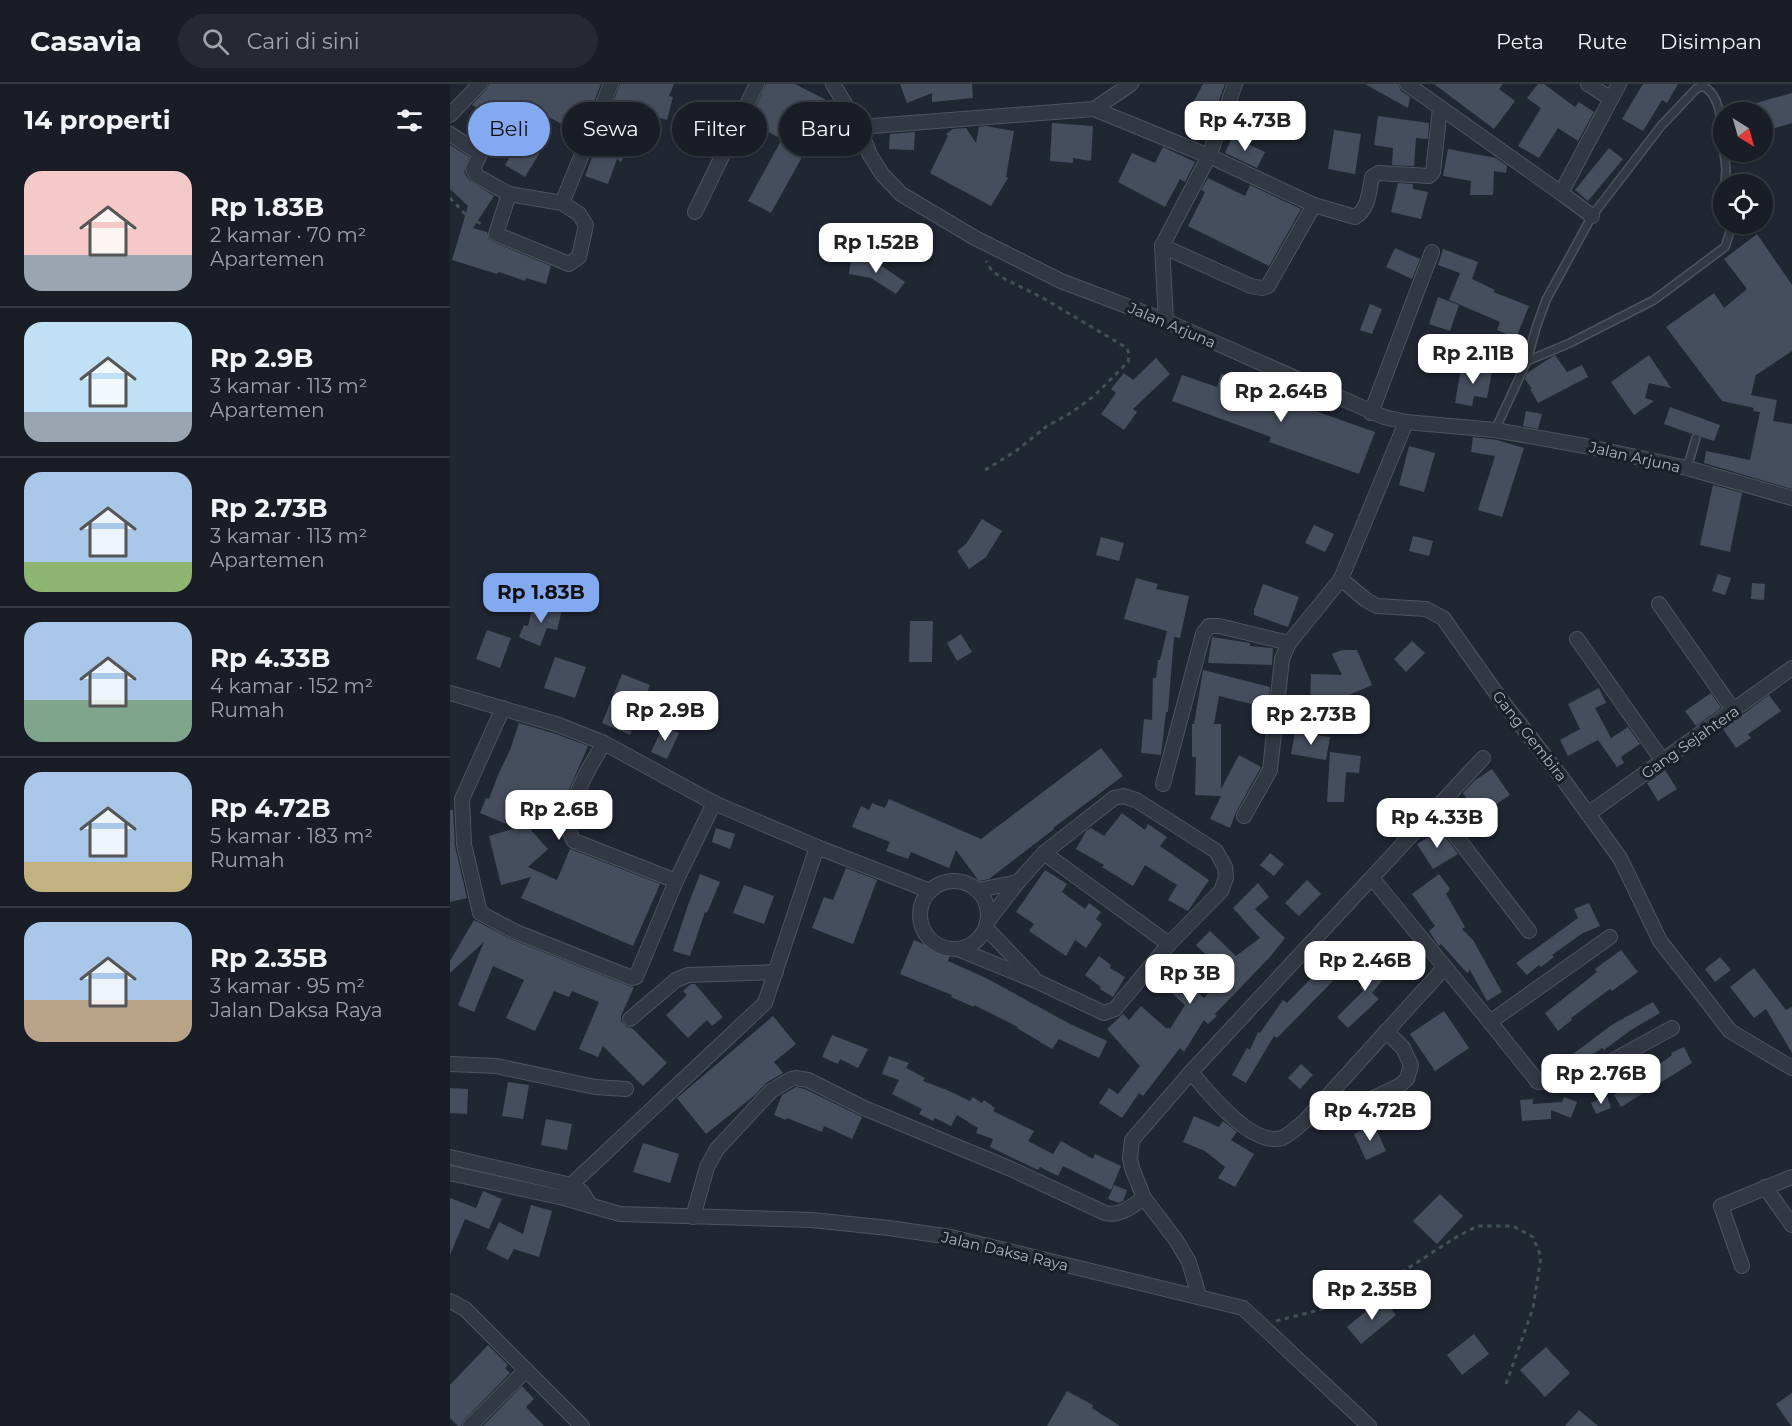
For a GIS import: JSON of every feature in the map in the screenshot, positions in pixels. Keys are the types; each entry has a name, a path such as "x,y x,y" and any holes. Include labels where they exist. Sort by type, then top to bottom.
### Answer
{"street":[{"path":"450,115 480,84"},
{"path":"562,202 611,84"},
{"path":"695,212 757,84"},
{"name":"Jalan Arjuna","path":"833,84 844,102"},
{"path":"1094,109 1131,84"},
{"path":"1166,321 1162,246 1209,156 1235,84"},
{"path":"1407,84 1592,216"},
{"path":"1588,84 1611,99"},
{"path":"1561,193 1619,84"},
{"path":"872,126 1094,109 1209,156 1314,206 1355,217 1362,213 1365,207 1372,177 1379,173 1429,176 1433,172 1440,108"},
{"path":"450,134 480,154 473,169 477,176 509,194 562,202 579,214 586,225 579,257 575,262 569,264 496,234 509,194"},
{"name":"Jalan Arjuna","path":"871,156 882,174 901,194 975,238 1061,280 1166,321 1371,413 1406,422 1495,430 1585,446 1687,468 1792,498"},
{"path":"1162,246 1251,286 1262,288 1268,285 1314,206"},
{"path":"1371,413 1432,252"},
{"path":"1244,816 1270,770 1282,659 1289,643 1341,579 1406,422"},
{"name":"Gang Gembira","path":"1341,579 1366,600 1377,606 1426,609 1443,618 1498,696 1558,771 1620,858 1660,941 1730,1031 1792,1068"},
{"path":"1659,604 1734,711"},
{"path":"1163,784 1203,634 1209,626 1219,626 1289,643"},
{"path":"1577,639 1664,761"},
{"name":"Gang Sejahtera","path":"1588,814 1792,668"},
{"path":"450,693 559,725 604,743 714,803 817,847 930,891"},
{"path":"503,708 462,799 464,844 480,913 516,932 633,978 638,976 676,881 714,803"},
{"path":"604,743 584,774 572,809 569,831 571,836 574,841 676,881"},
{"path":"1199,1296 1189,1262 1176,1240 1144,1198 1132,1168 1130,1158 1132,1140 1191,1072 1483,758"},
{"path":"958,949 1036,981 1104,1013 1109,1013 1115,1009 1169,944 1221,891 1226,878 1225,867 1216,851 1136,800 1123,796 1114,798 1044,853 1018,882 986,925 979,938 969,945 958,949 947,949 929,939 923,930 920,909 923,899 938,884 948,881 959,881 978,890 988,910 986,925 1036,981"},
{"path":"1435,810 1529,931"},
{"path":"450,1173 564,1198 571,1185 765,1003 817,847"},
{"path":"1044,853 1169,944"},
{"path":"1372,878 1538,1083 1581,1078 1672,1028"},
{"path":"978,890 1018,882"},
{"path":"1490,1022 1610,937"},
{"path":"1191,1072 1214,1100 1242,1125 1273,1139 1285,1137 1305,1121 1445,967"},
{"path":"630,1019 676,980 688,975 776,972"},
{"path":"1321,1103 1335,1105 1367,1101 1399,1086 1407,1079 1411,1065 1407,1056 1386,1031"},
{"path":"450,1064 496,1066 595,1088 626,1089"},
{"path":"693,1217 707,1167 717,1149 771,1091 790,1079 796,1078 808,1080 864,1108 1011,1169 1113,1216 1144,1198"},
{"path":"450,1157 571,1185 580,1191 591,1206"},
{"path":"1742,1266 1721,1206 1792,1177"},
{"path":"1765,1187 1792,1225"},
{"name":"Jalan Daksa Raya","path":"564,1198 620,1214 812,1220 889,1227 951,1237 1243,1308 1369,1426"},
{"path":"450,1301 465,1309 582,1426"},
{"path":"470,1426 526,1370"}],"lane":[{"path":"1495,430 1527,361 1546,300 1592,216 1662,126 1696,89 1702,86 1708,88 1717,102"},
{"path":"1527,361 1570,343 1654,300 1725,248 1729,234"},
{"path":"1687,468 1696,438"}],"path":[{"path":"450,198 467,216 496,234"},
{"path":"975,238 980,253 992,271 1087,323 1126,348 1130,355 1128,362 1094,396 985,470"},
{"path":"1262,1326 1323,1310 1388,1281 1458,1236 1478,1226 1513,1226 1533,1237 1541,1257 1533,1308 1505,1387"}],"building":[{"path":"489,84 601,84 594,102 562,102 562,124 550,118 550,102 475,102"},
{"path":"620,84 674,84 669,96 673,97 667,120 660,118 660,102 613,102"},
{"path":"766,84 795,84 830,102 779,102 779,137 767,131 767,102 758,102"},
{"path":"900,84 972,84 973,98 932,102 932,93 907,103"},
{"path":"1203,84 1225,84 1207,134 1193,127 1202,108 1193,103"},
{"path":"1365,84 1398,84 1401,91 1410,97 1408,108"},
{"path":"1434,84 1503,84 1499,89 1515,101 1494,129"},
{"path":"1538,84 1544,84 1575,107 1579,102 1594,112 1578,141 1558,128 1539,158 1518,146 1541,108 1527,98"},
{"path":"1643,84 1678,84 1667,103 1662,100 1643,131 1622,119"},
{"path":"1792,93 1792,123 1773,129 1773,102 1760,102"},
{"path":"1378,116 1429,123 1428,139 1416,138 1414,166 1392,165 1393,148 1374,145"},
{"path":"1052,123 1093,126 1091,161 1073,158 1073,163 1050,161"},
{"path":"979,127 1014,131 1006,177 1008,178 991,206 930,173 948,136 946,134 953,129 966,128 976,143"},
{"path":"1334,130 1361,134 1355,174 1328,169"},
{"path":"915,132 914,150 889,149 890,134"},
{"path":"1232,137 1265,152 1257,168 1225,153"},
{"path":"779,144 779,156 803,156 771,213 748,201"},
{"path":"450,145 469,157 464,172 470,181 494,196 473,228 487,232 489,239 493,242 551,266 546,284 526,278 525,281 499,272 497,274 452,260 468,206 450,189"},
{"path":"1163,147 1195,162 1185,182 1180,179 1165,207 1118,182 1132,153 1155,163"},
{"path":"1609,148 1623,159 1588,201 1575,190"},
{"path":"1448,149 1496,158 1507,166 1506,173 1494,171 1493,195 1470,195 1471,181 1443,176"},
{"path":"510,156 538,156 525,177 505,165"},
{"path":"593,156 624,156 621,162 617,159 608,184 585,176"},
{"path":"1208,178 1245,196 1250,185 1301,209 1269,266 1188,226 1205,192 1201,190"},
{"path":"1398,183 1413,184 1413,189 1428,192 1421,219 1391,212"},
{"path":"1757,234 1792,285 1792,351 1756,375 1751,395 1777,400 1773,421 1792,424 1792,489 1704,463 1706,451 1750,460 1760,412 1753,411 1754,408 1722,401 1666,327 1714,293 1724,308 1747,289 1724,259"},
{"path":"1395,248 1420,259 1412,279 1386,267"},
{"path":"1443,249 1478,262 1472,279 1495,290 1493,292 1529,306 1516,338 1497,330 1500,322 1449,300 1460,273 1438,265"},
{"path":"851,259 876,262 905,282 896,294 871,278 849,274"},
{"path":"1438,297 1459,305 1450,331 1429,324"},
{"path":"1370,304 1382,309 1372,334 1360,330"},
{"path":"1555,355 1567,372 1582,365 1588,377 1538,403 1525,379 1527,373"},
{"path":"1649,355 1671,388 1649,383 1645,398 1654,401 1634,415 1611,382"},
{"path":"1156,358 1170,374 1133,409 1137,412 1124,430 1101,414 1116,393 1111,389 1124,373 1133,380"},
{"path":"1462,364 1492,372 1487,398 1474,396 1472,406 1455,403"},
{"path":"1221,374 1236,379 1232,393 1280,411 1284,400 1375,432 1359,474 1269,442 1271,437 1172,401 1182,375 1217,387"},
{"path":"1670,407 1720,425 1714,441 1701,437 1698,433 1692,434 1664,424"},
{"path":"1526,411 1542,414 1538,429 1523,426"},
{"path":"1473,437 1497,440 1524,448 1502,517 1478,510 1495,456 1471,452"},
{"path":"1409,446 1435,453 1424,492 1399,485"},
{"path":"1713,485 1742,493 1730,552 1700,545"},
{"path":"982,519 1002,531 986,557 969,569 957,551 966,544"},
{"path":"1314,525 1334,534 1325,552 1305,543"},
{"path":"1413,536 1433,541 1429,556 1409,551"},
{"path":"1101,537 1124,543 1119,561 1096,555"},
{"path":"1718,574 1731,578 1725,595 1712,591"},
{"path":"1136,578 1158,584 1156,589 1189,596 1180,638 1174,637 1168,712 1166,712 1161,755 1141,753 1144,719 1152,720 1153,678 1156,678 1158,660 1160,660 1167,631 1124,619"},
{"path":"1752,583 1765,584 1764,600 1751,599"},
{"path":"1263,584 1299,597 1288,627 1254,615"},
{"path":"533,604 562,610 557,630 547,628 540,646 519,637 524,625 528,626"},
{"path":"910,621 933,621 932,662 909,662"},
{"path":"487,630 511,638 500,668 476,659"},
{"path":"961,634 972,652 957,661 947,643"},
{"path":"1212,637 1250,643 1250,646 1273,648 1272,665 1208,663"},
{"path":"1412,641 1425,653 1406,672 1394,659"},
{"path":"1342,650 1357,650 1372,685 1340,699 1340,703 1310,703 1311,674 1342,675 1332,654"},
{"path":"555,657 586,667 575,698 544,688"},
{"path":"1203,670 1270,687 1268,708 1219,696 1214,724 1221,724 1221,789 1239,755 1261,767 1236,812 1230,828 1210,819 1221,796 1195,795 1196,757 1192,757 1192,724 1194,724"},
{"path":"622,674 650,685 630,735 602,723"},
{"path":"1599,688 1606,703 1595,708 1611,738 1628,727 1640,744 1621,757 1624,763 1617,767 1598,740 1568,756 1560,740 1580,729 1568,704"},
{"path":"1711,693 1721,708 1696,726 1685,711"},
{"path":"1769,695 1781,711 1748,734 1751,738 1736,748 1723,729"},
{"path":"519,723 588,746 565,799 561,797 551,822 508,805 548,849 528,867 557,880 570,849 660,884 633,946 521,898 531,877 501,885 489,836 516,828 480,813 486,798 489,799"},
{"path":"663,726 679,733 667,759 651,752"},
{"path":"1295,732 1330,737 1326,760 1291,754"},
{"path":"1101,748 1123,776 989,879 979,881 956,850 949,868 911,852 908,859 886,851 890,842 852,827 861,806 869,810 872,803 885,808 889,799 981,839"},
{"path":"1330,752 1361,756 1359,773 1346,772 1344,802 1327,802"},
{"path":"1492,769 1510,795 1479,816 1463,793 1474,781"},
{"path":"1665,770 1677,789 1658,801 1647,783"},
{"path":"450,810 453,810 455,846 467,898 450,902"},
{"path":"1122,813 1145,830 1148,824 1167,837 1160,846 1209,880 1188,911 1168,900 1177,885 1145,865 1133,886 1102,867 1104,865 1076,849 1086,831 1091,828 1104,836"},
{"path":"716,828 735,834 730,849 712,842"},
{"path":"1440,830 1458,854 1433,869 1417,844"},
{"path":"1270,853 1284,864 1274,876 1260,865"},
{"path":"846,868 877,880 853,944 812,928 824,897 833,900"},
{"path":"1045,870 1067,884 1062,892 1085,909 1089,903 1101,912 1096,919 1102,924 1086,948 1075,940 1066,956 1029,931 1034,924 1016,912"},
{"path":"700,874 720,882 707,913 705,912 690,956 673,951"},
{"path":"1439,874 1450,889 1446,894 1465,927 1462,929 1473,940 1502,992 1487,1001 1470,970 1467,973 1441,944 1439,946 1429,931 1435,926 1412,894"},
{"path":"1307,880 1321,894 1299,916 1285,903"},
{"path":"1258,883 1269,897 1255,909 1285,938 1270,957 1215,1014 1217,1016 1208,1024 1204,1020 1184,1052 1180,1048 1143,1096 1139,1093 1122,1118 1099,1103 1109,1088 1118,1094 1140,1066 1107,1029 1123,1014 1129,1020 1141,1006 1167,1029 1168,1027 1170,1029 1185,1005 1166,988 1178,975 1204,998 1226,974 1196,945 1210,931 1236,956 1260,938 1233,908"},
{"path":"744,885 774,896 764,924 733,913"},
{"path":"1589,903 1600,926 1583,933 1552,955 1554,957 1541,967 1539,965 1527,975 1516,963 1578,918 1574,909"},
{"path":"474,920 513,940 634,987 621,1021 626,1027 632,1028 667,1063 643,1086 603,1046 598,1057 579,1049 599,1002 572,991 569,997 554,991 535,1031 506,1018 524,980 493,966 474,1012 458,1005 484,942 450,973 450,961"},
{"path":"914,940 950,956 948,961 986,978 1068,1023 1107,1041 1099,1058 1059,1039 1052,1049 1018,1027 974,1005 974,1007 951,997 952,995 900,974"},
{"path":"1621,950 1638,972 1612,991 1610,989 1571,1018 1572,1020 1558,1031 1545,1013 1597,972 1595,969"},
{"path":"1099,956 1111,965 1110,968 1125,977 1113,997 1085,975"},
{"path":"1372,956 1390,971 1372,993 1379,999 1348,1028 1337,1017 1363,991 1360,987 1365,981 1358,973"},
{"path":"1720,957 1731,970 1715,982 1705,969"},
{"path":"1754,968 1786,1010 1792,1007 1792,1053 1766,1009 1754,1018 1730,987"},
{"path":"1320,969 1333,981 1277,1038 1274,1036 1246,1083 1232,1075 1247,1048 1250,1050 1258,1032 1260,1033 1283,1000 1287,1003"},
{"path":"691,984 695,984 723,1017 712,1026 707,1020 688,1038 666,1015 687,995 683,991"},
{"path":"1653,1002 1660,1013 1631,1030 1604,1050 1602,1048 1572,1069 1565,1060 1613,1024"},
{"path":"1444,1011 1469,1048 1435,1071 1410,1034"},
{"path":"773,1016 796,1044 774,1062 783,1073 766,1083 755,1095 706,1134 677,1098"},
{"path":"832,1035 868,1049 858,1068 840,1059 838,1064 822,1057"},
{"path":"1684,1047 1692,1063 1621,1107 1614,1095 1632,1085 1629,1080 1647,1069 1649,1072 1672,1055 1671,1053"},
{"path":"889,1056 909,1063 906,1068 925,1078 923,1081 970,1101 973,1097 982,1103 984,1100 995,1108 993,1111 1034,1131 1028,1141 1053,1154 1061,1141 1093,1159 1095,1154 1121,1166 1111,1190 1063,1166 1058,1176 1040,1167 1038,1170 990,1147 993,1139 976,1133 978,1128 957,1115 951,1126 935,1118 933,1121 919,1114 922,1109 892,1094 899,1080 882,1074"},
{"path":"1301,1064 1313,1075 1300,1089 1288,1078"},
{"path":"508,1082 529,1085 523,1119 502,1116"},
{"path":"796,1087 805,1089 862,1117 852,1139 824,1126 822,1132 774,1115 782,1095"},
{"path":"450,1088 468,1089 467,1114 450,1113"},
{"path":"1607,1096 1611,1108 1596,1114 1591,1103"},
{"path":"1564,1097 1577,1102 1571,1118 1551,1110 1551,1119 1522,1121 1520,1100 1533,1099 1533,1104 1562,1102"},
{"path":"1194,1116 1219,1127 1223,1121 1237,1132 1231,1140 1254,1154 1235,1187 1218,1178 1225,1167 1205,1151 1183,1142"},
{"path":"546,1119 572,1124 567,1150 541,1145"},
{"path":"1374,1124 1386,1151 1366,1160 1354,1134"},
{"path":"643,1143 679,1154 670,1183 633,1172"},
{"path":"1114,1185 1127,1190 1123,1201 1119,1203 1108,1199"},
{"path":"483,1191 502,1199 489,1229 465,1219 450,1255 450,1198 476,1208"},
{"path":"1440,1194 1463,1216 1437,1244 1413,1221"},
{"path":"531,1205 552,1211 539,1257 514,1249 508,1260 486,1249 499,1222 523,1234"},
{"path":"1382,1298 1396,1315 1361,1344 1347,1327"},
{"path":"1474,1334 1489,1354 1462,1375 1447,1355"},
{"path":"488,1345 508,1365 505,1368 510,1373 464,1420 461,1426 458,1426 450,1418 450,1385"},
{"path":"1546,1347 1570,1373 1545,1397 1520,1370"},
{"path":"522,1386 534,1399 526,1407 544,1426 483,1426"},
{"path":"1067,1391 1093,1405 1092,1408 1120,1426 1047,1426"},
{"path":"1792,1393 1792,1426 1791,1426 1776,1404"},
{"path":"1579,1410 1598,1426 1565,1426"}]}
